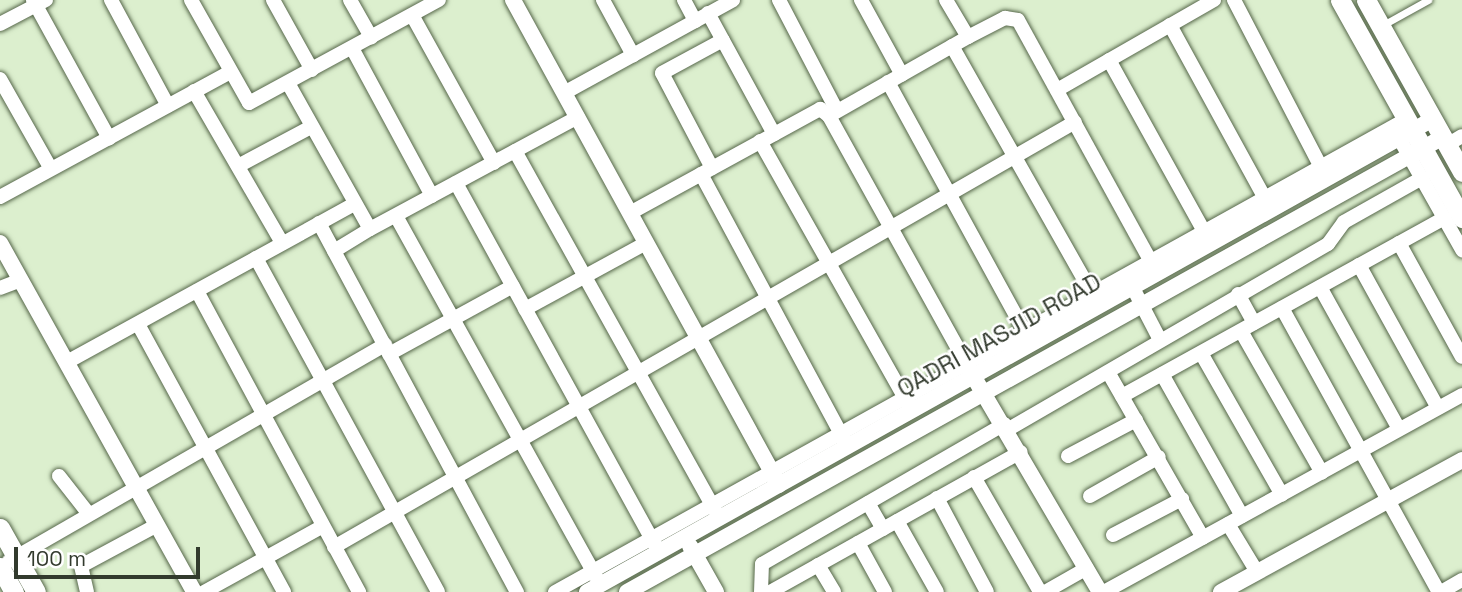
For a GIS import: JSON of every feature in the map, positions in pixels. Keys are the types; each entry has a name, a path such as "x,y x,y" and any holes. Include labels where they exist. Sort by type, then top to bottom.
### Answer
{"main road":[{"path":"1340,0 1416,153 1453,218"},
{"path":"1366,0 1433,119 1451,140 1462,172"},
{"path":"0,528 5,563 14,592"},
{"path":"5,563 36,592"}],"street":[{"path":"111,0 168,106"},
{"path":"191,0 249,103 433,1"},
{"path":"273,0 312,70"},
{"path":"350,0 371,37"},
{"path":"513,0 779,485"},
{"path":"603,0 633,55"},
{"path":"684,0 723,40 774,134"},
{"path":"564,93 733,0"},
{"path":"779,0 889,229 968,368 1006,427 1102,592 1462,395"},
{"path":"861,0 902,75"},
{"path":"946,0 968,37"},
{"path":"1057,90 1214,0"},
{"path":"1234,0 1324,172"},
{"path":"0,24 38,2 109,138"},
{"path":"412,15 494,163"},
{"path":"630,213 820,109 833,113 902,75 952,46 968,37 1005,18 1018,20 1154,268 1096,299 952,46"},
{"path":"1170,25 1268,204"},
{"path":"456,183 655,545 715,511 770,470 844,439 768,298 662,73 723,40"},
{"path":"352,48 432,196"},
{"path":"1109,60 1207,238"},
{"path":"0,197 230,72"},
{"path":"0,79 51,169"},
{"path":"888,82 1027,335"},
{"path":"288,83 353,205 370,229"},
{"path":"194,91 282,243"},
{"path":"334,251 578,117"},
{"name":"QADRI MASJID ROAD","path":"593,583 655,545 685,538 715,511 779,485 844,439 1027,335 1096,299 1133,288 1154,268 1324,172 1406,129 1433,119"},
{"path":"334,547 1075,122"},
{"path":"238,166 311,127"},
{"name":"QADRI MASJID ROAD","path":"627,592 1416,153 1451,140"},
{"path":"760,141 908,403"},
{"path":"515,151 715,511"},
{"path":"1416,153 1422,178 1453,218 1462,250"},
{"path":"761,592 762,564 1108,372 1159,338 1328,244 1344,222 1422,178"},
{"path":"66,362 353,205"},
{"path":"397,216 523,439 593,583 555,592"},
{"path":"1122,396 1399,243 1453,218"},
{"path":"319,223 517,592"},
{"path":"0,243 194,592"},
{"path":"525,309 646,243"},
{"path":"1399,243 1462,357"},
{"path":"256,258 438,592"},
{"path":"1359,265 1438,408"},
{"path":"0,288 21,280"},
{"path":"5,563 135,485 323,380 454,318 513,286"},
{"path":"1320,287 1399,429"},
{"path":"1133,288 1159,338"},
{"path":"197,290 359,592"},
{"path":"1238,294 1248,327 1322,472"},
{"path":"1282,308 1440,592 1462,580"},
{"path":"138,324 284,592"},
{"path":"1201,353 1282,495"},
{"path":"1108,372 1203,538"},
{"path":"1162,374 1242,516"},
{"path":"1068,456 1136,420"},
{"path":"777,590 1020,452"},
{"path":"1090,496 1159,457"},
{"path":"1221,592 1462,460"},
{"path":"60,477 88,513"},
{"path":"974,477 1043,592 1087,568"},
{"path":"937,498 987,592"},
{"path":"1113,535 1182,499"},
{"path":"868,503 883,529"},
{"path":"897,521 937,592"},
{"path":"1228,524 1257,572"},
{"path":"87,592 81,566 157,525"},
{"path":"204,592 323,526"},
{"path":"685,538 716,592"},
{"path":"858,543 885,592"},
{"path":"818,565 834,592"}],"lane":[{"path":"1381,26 1427,0"}]}
